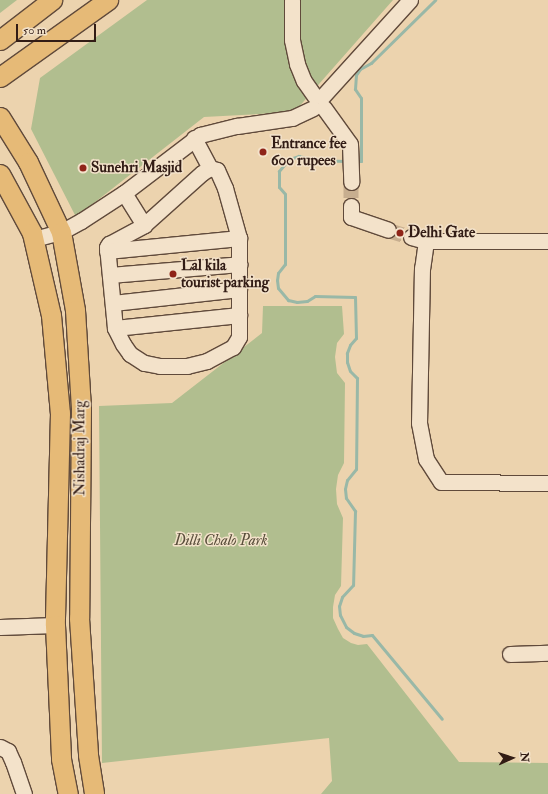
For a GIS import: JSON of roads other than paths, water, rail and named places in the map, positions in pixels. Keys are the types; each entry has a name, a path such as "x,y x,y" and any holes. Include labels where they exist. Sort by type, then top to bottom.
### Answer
{"main road":[{"path":"0,40 52,0"},
{"path":"0,77 108,0"},
{"name":"Nishadraj Marg","path":"0,117 28,162 61,232 76,310 81,409 79,618 88,755 94,794"},
{"name":"Nishadraj Marg","path":"0,174 32,233 51,315 60,413 55,625 61,759 68,794"}],"street":[{"path":"292,0 292,40 297,64 304,81 350,144 351,177"},
{"path":"34,239 61,232 124,193 194,138 208,132 230,127 292,118 318,102 410,0"},
{"path":"194,138 210,168"},
{"path":"210,168 217,170 225,188 238,238 240,264 239,337 233,347 207,361 187,366 160,366 144,362 130,354 122,344 115,328 107,251 109,244 144,225 202,173 210,168"},
{"path":"124,193 144,225"},
{"path":"351,206 351,217 388,230"},
{"path":"411,237 426,241 548,241"},
{"path":"107,251 238,238"},
{"path":"426,241 422,268 419,423 426,459 441,482 548,484"},
{"path":"110,275 240,264"},
{"path":"113,303 239,289"},
{"path":"115,328 239,315"},
{"path":"0,627 55,625"},
{"path":"510,654 548,653"},
{"path":"0,747 8,751 24,794"}],"waterway":[{"path":"355,161 361,161 361,98 355,89 356,75 360,69 371,63 435,0"},
{"path":"345,161 314,160 299,156 289,159 279,171 279,187 285,194 285,264 278,273 278,288 288,300 297,302 307,301 315,296 355,297 356,338 350,345 347,353 347,362 350,371 357,378 356,469 347,480 345,489 346,498 355,511 353,585 342,597 339,606 340,615 346,627 354,633 363,636 372,635 442,719"}],"tunnel":[{"path":"351,182 351,206"},
{"path":"388,230 411,237"}],"place":[{"name":"Entrance fee 600 rupees","path":"263,152"},
{"name":"Sunehri Masjid","path":"83,168"},
{"name":"Delhi Gate","path":"400,233"},
{"name":"Lal kila tourist parking","path":"173,274"}],"park label":[{"name":"Dilli Chalo Park","path":"221,541"}]}
